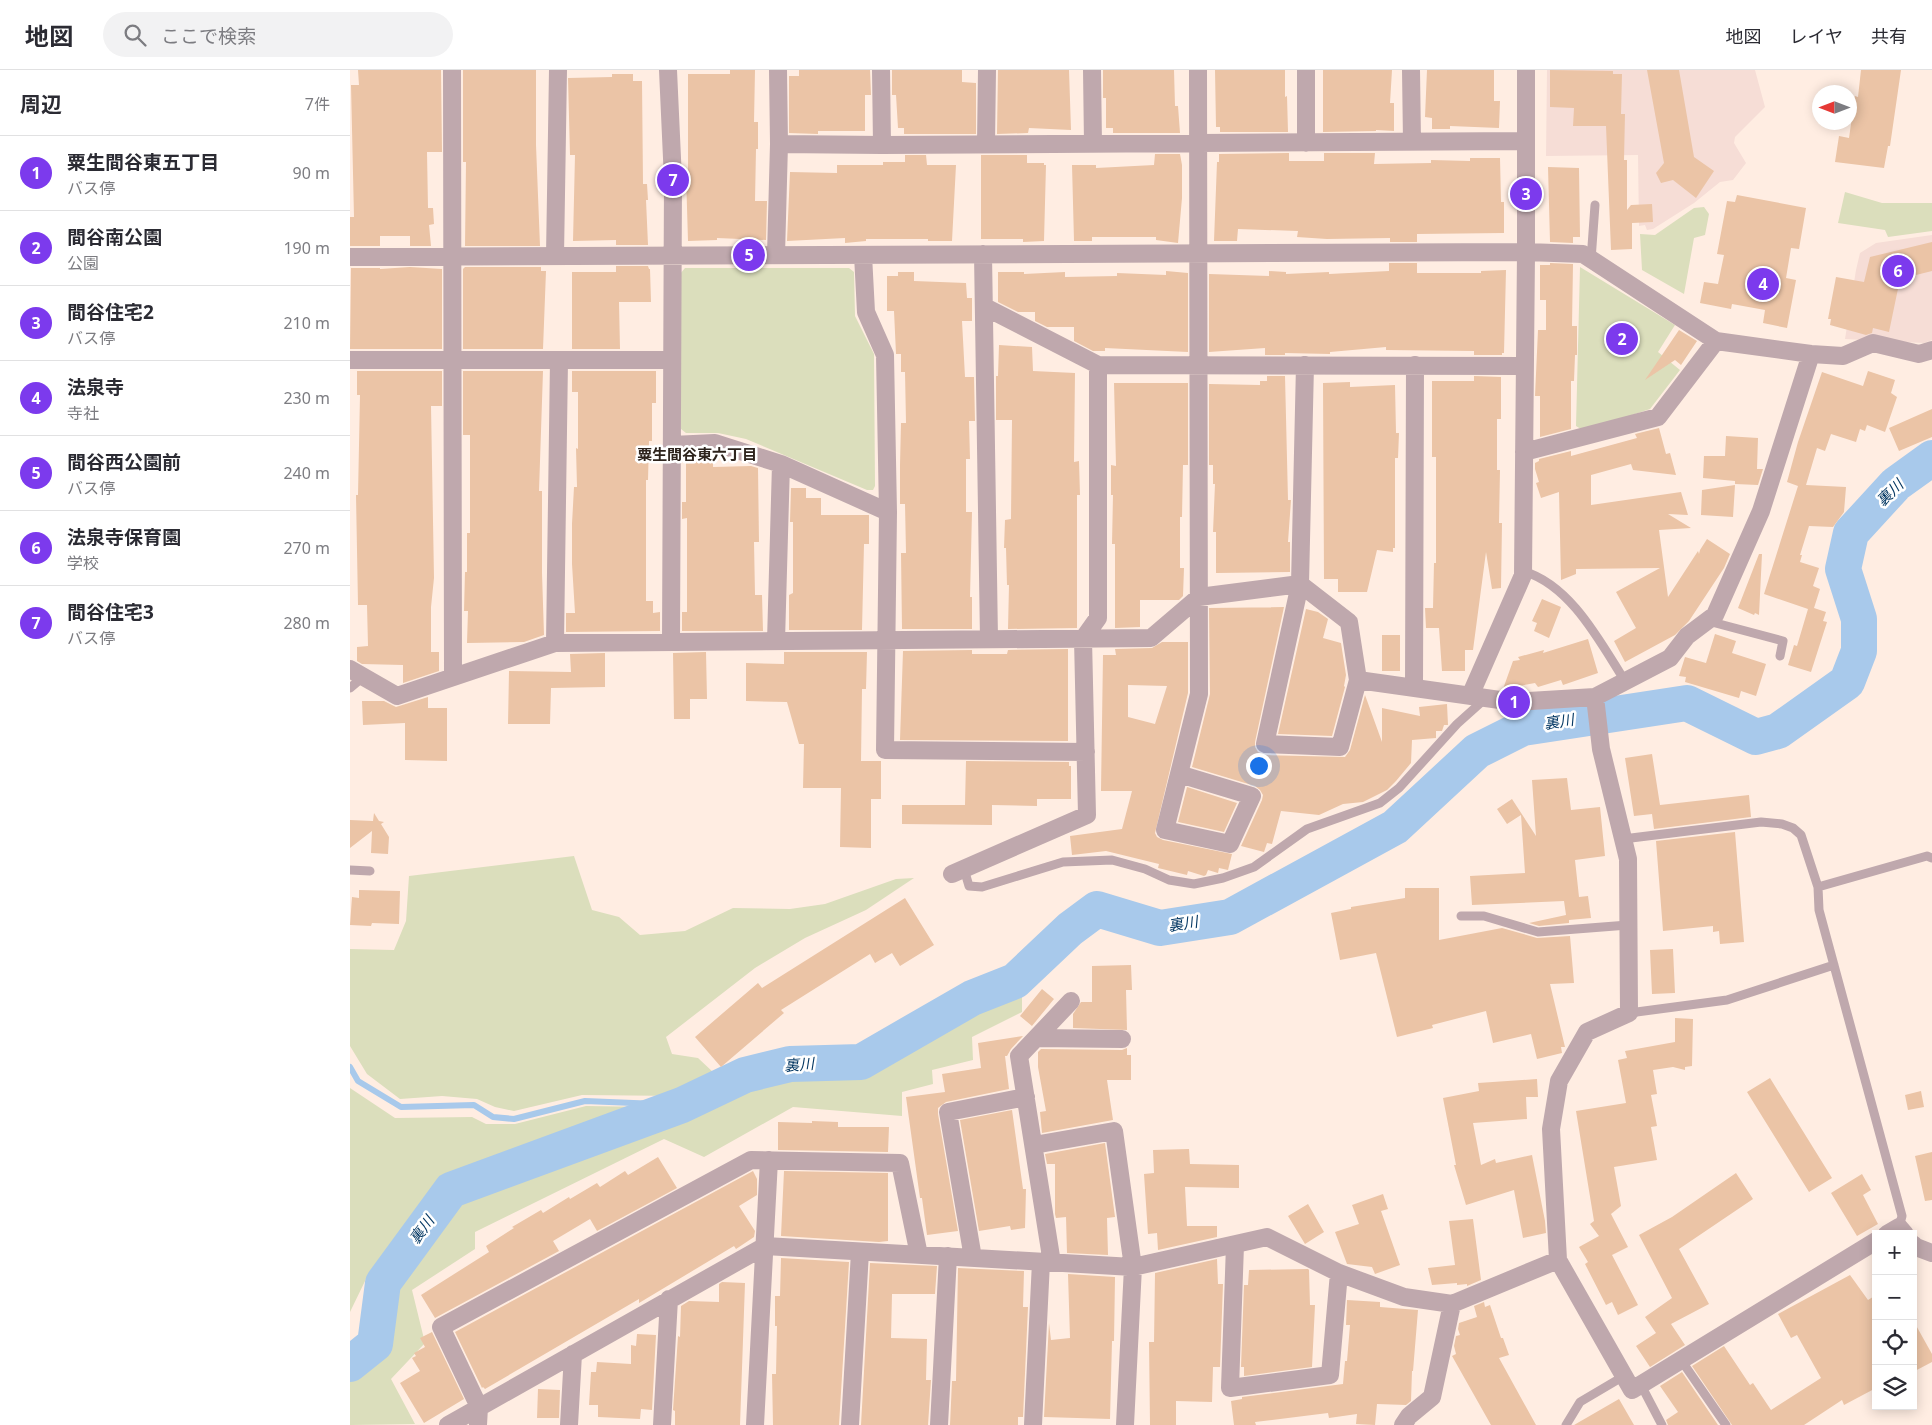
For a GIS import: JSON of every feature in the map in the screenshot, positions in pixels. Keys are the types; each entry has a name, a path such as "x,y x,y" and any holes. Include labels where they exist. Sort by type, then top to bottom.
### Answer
{"street":[{"path":"452,70 453,677"},
{"path":"555,256 558,70"},
{"path":"668,70 673,180 670,642"},
{"path":"776,255 779,144 778,70"},
{"path":"881,70 882,145"},
{"path":"986,144 987,70"},
{"path":"1092,70 1093,144"},
{"path":"1179,774 1252,796 1230,844 1165,830 1179,774 1199,694 1198,70"},
{"path":"1306,70 1306,143"},
{"path":"1411,70 1412,142"},
{"path":"1478,697 1523,571 1526,70"},
{"path":"779,144 1526,141"},
{"path":"350,257 1526,252 1583,254 1716,341 1811,354 1843,356 1873,343 1919,354 1932,350"},
{"path":"983,254 989,640"},
{"path":"863,255 866,312 885,355 888,512 885,750 1086,752"},
{"path":"985,307 1098,365 1525,366"},
{"path":"1524,452 1658,417 1716,341"},
{"path":"1358,680 1514,702 1595,697 1670,658 1687,636 1715,615 1761,511 1811,354"},
{"path":"350,360 672,360"},
{"path":"555,643 559,360"},
{"path":"958,872 1087,815 1083,639 1098,618 1098,365"},
{"path":"357,673 398,696 555,643 1151,638 1199,597 1300,584 1349,622 1358,680 1340,747 1265,744 1300,584 1305,365"},
{"path":"1414,688 1415,365"},
{"path":"672,445 714,444 781,464 888,512"},
{"path":"776,641 781,464"},
{"path":"1595,697 1601,749 1628,859 1629,1013 1587,1032 1559,1081 1551,1129 1558,1260 1632,1390 1872,1243"},
{"path":"1033,1425 1047,1262 1034,1145 1019,1056 1071,1001"},
{"path":"1036,1038 1122,1039"},
{"path":"973,1258 948,1112 1026,1097"},
{"path":"1034,1145 1114,1131 1133,1267 1125,1425"},
{"path":"478,1425 479,1407 442,1327 751,1160 900,1163 919,1255"},
{"path":"755,1425 769,1160"},
{"path":"448,1425 764,1246 1133,1267 1267,1237 1339,1273 1404,1297 1452,1304 1558,1260"},
{"path":"1235,1245 1230,1388 1330,1375 1339,1273"},
{"path":"1917,1247 1932,1253"},
{"path":"850,1425 860,1252"},
{"path":"939,1425 948,1256"},
{"path":"662,1425 669,1299"},
{"path":"1403,1425 1409,1416 1432,1397 1452,1304"},
{"path":"569,1425 573,1354"}],"lane":[{"path":"1591,260 1595,205"},
{"path":"1523,571 1534,574 1566,597 1592,628 1625,681"},
{"path":"1708,621 1783,640 1780,656"},
{"path":"350,688 357,673"},
{"path":"958,872 969,886 982,887 1063,862 1112,860 1145,869 1169,880 1194,884 1223,878 1254,867 1307,829 1380,803 1399,788 1457,724 1478,697"},
{"path":"1623,839 1742,823 1782,824 1793,828 1801,835 1818,887 1819,910 1902,1216 1897,1230"},
{"path":"1818,887 1927,856 1932,858"},
{"path":"350,870 370,871"},
{"path":"1461,916 1484,916 1538,932 1628,925"},
{"path":"1629,1013 1727,1000 1834,965"},
{"path":"1681,1360 1726,1425"},
{"path":"1566,1425 1580,1402 1624,1376"},
{"path":"1641,1385 1662,1425"}],"shaded area":[{"path":"1547,70 1755,70 1765,107 1735,137 1734,143 1746,163 1733,180 1720,182 1694,203 1653,229 1647,230 1645,225 1639,226 1638,155 1546,156"},
{"path":"1932,235 1932,340 1924,343 1845,339 1860,253 1876,243"}],"green space":[{"path":"1845,192 1882,203 1932,203 1932,231 1888,237 1885,230 1838,223"},
{"path":"1704,207 1709,214 1705,235 1694,238 1684,294 1642,270 1640,234 1655,235 1694,208"},
{"path":"1580,267 1675,325 1658,352 1680,370 1650,409 1584,431 1576,426"},
{"path":"685,268 849,268 854,272 855,316 874,354 875,486 873,490 867,490 746,439 718,433 686,433 681,429 680,274"},
{"path":"574,856 592,910 619,917 640,935 685,931 733,908 790,909 825,904 896,879 914,878 866,910 805,938 755,968 666,1037 672,1054 698,1058 714,1073 680,1096 582,1095 514,1111 495,1107 477,1099 442,1096 400,1099 367,1074 350,1046 350,949 394,950 406,921 409,876"},
{"path":"1022,990 1022,1012 972,1037 973,1060 932,1070 933,1084 902,1092 902,1116 793,1107 704,1157 664,1139 475,1232 475,1249 412,1290 425,1343 391,1379 415,1424 350,1425 350,1376 384,1350 394,1286 457,1196 683,1113 746,1081 862,1068 900,1052 965,1011"},
{"path":"350,1088 395,1118 472,1117 486,1124 515,1124 586,1106 650,1107 443,1180 366,1279 350,1312"}],"building":[{"path":"358,70 441,70 442,152 427,152 428,208 433,208 434,224 429,225 431,246 410,246 410,236 380,236 380,246 350,246 350,217 354,217 351,85 359,85"},
{"path":"463,70 536,70 536,145 540,246 465,246 466,162 463,162"},
{"path":"730,70 755,70 754,122 758,122 758,149 756,149 755,201 767,201 766,240 717,238 717,240 688,241 686,174 688,174 688,74 730,74"},
{"path":"799,70 870,70 871,95 865,95 865,131 818,131 818,134 789,133 789,76 799,76"},
{"path":"892,70 962,70 962,82 976,83 976,134 904,134 904,128 898,128 896,95 892,95"},
{"path":"998,70 1069,70 1071,130 1029,128 1028,133 997,134"},
{"path":"1103,70 1174,70 1175,106 1178,106 1180,133 1113,133 1113,128 1106,128 1106,98 1103,98"},
{"path":"1215,70 1285,70 1288,132 1220,132 1220,127 1216,127"},
{"path":"1323,70 1392,70 1390,103 1394,103 1394,131 1323,132"},
{"path":"1427,70 1494,70 1494,101 1500,101 1499,128 1450,126 1450,129 1432,129 1432,118 1425,117"},
{"path":"1550,70 1613,71 1613,74 1622,74 1621,114 1625,114 1624,160 1627,160 1627,210 1631,205 1652,204 1653,222 1632,223 1632,249 1611,250 1606,126 1573,126 1574,108 1550,107"},
{"path":"1647,70 1679,70 1694,157 1714,171 1696,198 1673,180 1661,183 1656,173 1664,163"},
{"path":"1861,70 1901,70 1890,146 1888,146 1884,168 1835,162 1839,136 1849,138 1850,130 1857,130"},
{"path":"612,74 633,74 633,81 642,81 643,184 647,184 648,245 616,245 616,240 573,241 575,155 570,155 568,78 612,77"},
{"path":"1289,153 1289,161 1324,161 1324,153 1375,153 1374,164 1431,163 1431,160 1470,161 1470,158 1500,158 1501,202 1504,202 1504,233 1417,234 1417,242 1390,242 1390,238 1327,239 1297,237 1298,231 1238,229 1237,241 1214,241 1217,162 1219,162 1219,154"},
{"path":"1155,154 1180,154 1182,198 1178,243 1156,240 1156,237 1092,237 1092,241 1074,241 1072,165 1096,165 1096,168 1154,165"},
{"path":"905,155 926,155 927,165 956,165 952,241 866,239 866,241 845,243 845,238 787,241 790,172 837,173 837,165 883,165 883,162 905,162"},
{"path":"981,155 1027,155 1027,163 1044,163 1046,165 1044,241 1023,242 1023,239 981,239"},
{"path":"1548,167 1579,168 1580,237 1573,237 1573,243 1550,242"},
{"path":"1737,195 1806,208 1799,249 1791,248 1786,278 1796,280 1787,328 1763,323 1765,310 1732,304 1731,309 1700,303 1704,282 1718,284 1724,255 1717,254 1727,201 1735,202"},
{"path":"1932,242 1932,271 1900,279 1889,332 1873,328 1872,333 1866,335 1830,325 1831,319 1828,319 1836,277 1864,282 1870,257"},
{"path":"1389,263 1417,263 1417,273 1481,273 1481,271 1506,270 1504,353 1502,355 1474,355 1474,351 1386,350 1386,347 1330,352 1330,354 1285,353 1285,355 1265,355 1265,348 1209,352 1209,274 1269,276 1269,271 1286,272 1286,274 1329,272 1329,274 1389,271"},
{"path":"1550,263 1573,264 1572,326 1577,326 1577,355 1575,355 1574,381 1571,381 1571,429 1540,437 1540,396 1535,396 1538,330 1546,330 1546,300 1540,300 1540,265 1550,265"},
{"path":"616,266 648,266 650,269 651,302 619,302 620,349 572,349 572,272 616,272"},
{"path":"410,267 442,269 442,349 350,349 351,268"},
{"path":"465,267 541,267 541,271 546,271 543,349 463,349 463,269"},
{"path":"1166,271 1188,273 1188,352 1105,348 1105,351 1093,351 1074,341 1074,327 1047,327 1035,321 1035,312 1018,312 998,302 998,272 1024,272 1024,274 1065,272 1065,277 1117,276 1117,273 1166,275"},
{"path":"898,272 914,272 914,281 966,283 967,298 972,298 972,321 962,321 965,377 974,377 975,421 969,421 970,459 966,459 966,512 972,512 970,597 972,597 972,629 902,629 901,553 906,553 905,504 900,504 900,465 901,423 906,423 905,372 901,372 901,354 896,354 894,311 887,311 887,276 898,276"},
{"path":"1679,330 1697,341 1681,365 1675,360 1645,380"},
{"path":"999,345 1032,347 1033,371 1075,373 1074,462 1079,461 1080,495 1077,495 1077,628 1008,629 1009,585 1007,585 1006,548 1004,548 1005,520 1011,519 1012,420 996,420 996,376 998,376"},
{"path":"357,371 442,371 442,406 431,406 434,578 431,607 431,652 439,652 439,671 403,683 403,665 362,664 357,661 357,647 368,646 367,605 358,605 356,495 358,495 360,395 357,395"},
{"path":"463,371 543,371 539,491 542,491 544,635 524,642 467,643 468,611 464,611 467,533 470,533 470,435 463,435"},
{"path":"572,371 656,371 656,403 652,403 652,441 649,441 648,480 646,480 646,601 653,601 653,613 660,612 660,631 566,632 566,613 575,613 572,524 574,487 577,487 578,392 572,392"},
{"path":"1868,371 1895,380 1891,393 1897,397 1885,432 1867,425 1865,431 1860,429 1856,442 1831,434 1825,451 1817,448 1806,485 1846,487 1844,512 1833,527 1809,526 1800,555 1802,555 1800,562 1819,568 1813,586 1820,589 1814,608 1826,612 1823,621 1827,622 1811,672 1788,665 1794,645 1797,646 1808,609 1764,594 1798,486 1787,482 1798,442 1822,372 1863,386"},
{"path":"1267,376 1285,376 1288,500 1291,500 1288,542 1290,542 1290,572 1216,573 1216,532 1213,532 1215,484 1213,484 1213,465 1209,465 1209,384 1260,385 1260,381 1267,381"},
{"path":"1474,376 1501,377 1501,419 1497,419 1497,470 1500,470 1499,523 1502,523 1501,588 1492,589 1486,552 1473,650 1465,650 1465,671 1442,671 1439,628 1426,628 1425,608 1433,608 1434,563 1436,563 1436,457 1432,457 1432,381 1474,381"},
{"path":"1350,382 1350,387 1395,385 1396,433 1399,433 1398,458 1395,458 1395,548 1393,548 1393,552 1377,550 1367,592 1338,592 1338,579 1324,579 1323,383"},
{"path":"1114,383 1188,383 1188,465 1183,465 1182,517 1180,517 1180,568 1184,568 1183,596 1179,600 1140,600 1140,627 1115,628 1115,544 1112,544 1113,495 1111,495 1111,465 1116,466"},
{"path":"1932,409 1932,437 1899,451 1889,428"},
{"path":"1659,428 1666,454 1670,453 1676,475 1633,470 1631,464 1591,475 1591,505 1681,492 1688,515 1668,514 1691,528 1659,530 1668,597 1698,551 1699,554 1707,539 1730,554 1724,568 1689,621 1675,635 1625,662 1614,641 1636,628 1616,592 1660,568 1576,569 1576,574 1561,580 1559,492 1541,498 1536,483 1539,482 1535,463 1539,459 1571,451 1571,456 1637,438 1635,434"},
{"path":"1726,436 1758,438 1757,469 1763,469 1758,485 1735,484 1735,481 1703,478 1704,456 1725,456"},
{"path":"686,461 713,461 713,467 751,466 758,468 759,542 754,542 755,595 762,595 763,631 682,631 682,612 687,612 687,518 682,519 682,502 686,502"},
{"path":"1735,485 1733,517 1701,515 1702,490"},
{"path":"791,488 806,488 806,498 821,498 821,515 869,515 869,544 864,544 862,630 789,630 789,595 793,593 793,522 790,522"},
{"path":"1759,554 1762,554 1759,615 1755,613 1754,615 1738,608"},
{"path":"1542,599 1561,607 1549,638 1534,631 1537,623 1532,621"},
{"path":"1284,607 1255,742 1258,752 1265,755 1345,757 1350,750 1365,695 1382,742 1382,708 1420,716 1419,707 1447,704 1448,725 1444,725 1442,731 1436,731 1436,738 1412,740 1411,763 1387,790 1363,802 1343,804 1319,815 1281,811 1272,844 1267,843 1264,852 1241,846 1262,800 1263,795 1260,790 1255,786 1192,767 1210,694 1209,608"},
{"path":"1306,609 1318,612 1328,619 1323,638 1341,643 1346,675 1345,687 1332,736 1278,734"},
{"path":"1715,634 1736,641 1732,653 1766,664 1756,696 1741,691 1739,698 1685,682 1686,677 1679,676 1685,657 1706,663"},
{"path":"1382,635 1400,635 1400,671 1382,671"},
{"path":"1588,639 1598,673 1563,685 1561,680 1538,687 1535,683 1503,689 1513,661 1520,660 1518,657 1544,650 1543,653"},
{"path":"1162,642 1188,642 1188,693 1155,833 1157,837 1163,840 1232,854 1228,870 1219,868 1218,873 1208,870 1204,876 1188,871 1187,875 1158,868 1159,864 1106,851 1072,855 1070,836 1122,829 1132,791 1101,791 1103,655 1116,655 1115,649 1152,648","holes":["1128,685 1167,686 1155,724 1128,717"]},
{"path":"1068,649 1068,741 900,740 903,651 972,650 972,654 1007,654 1008,650"},
{"path":"706,652 707,699 690,699 690,719 674,719 673,653"},
{"path":"784,652 867,652 866,689 862,689 861,761 881,761 881,799 871,799 871,848 840,847 841,788 803,788 804,744 799,744 787,702 746,701 746,663 784,664"},
{"path":"605,653 605,687 551,688 550,724 508,724 509,671 571,672 570,654"},
{"path":"428,697 428,708 447,708 447,761 405,760 405,723 363,725 362,701 384,701 396,707"},
{"path":"1652,754 1660,805 1749,795 1751,817 1654,829 1652,814 1634,816 1625,758"},
{"path":"966,761 1069,762 1069,766 1071,766 1071,799 1037,799 1037,806 992,805 992,825 902,824 902,805 965,805"},
{"path":"1567,778 1571,810 1600,807 1605,856 1575,860 1579,897 1588,896 1591,918 1569,920 1569,923 1539,926 1529,923 1566,915 1564,901 1472,905 1470,876 1525,873 1521,815 1507,824 1497,809 1512,799 1536,836 1532,780"},
{"path":"1187,787 1237,803 1224,832 1178,822"},
{"path":"374,813 379,821 384,822 381,824 389,837 388,854 371,853 372,831 350,848 350,820 373,821"},
{"path":"1735,832 1744,942 1720,944 1719,931 1713,932 1713,926 1663,931 1656,841"},
{"path":"1405,888 1439,888 1439,940 1502,928 1537,938 1570,936 1574,983 1550,984 1565,1047 1561,1047 1562,1053 1537,1059 1531,1034 1493,1043 1486,1011 1432,1025 1433,1028 1397,1037 1376,953 1340,960 1331,913 1351,909 1351,907 1405,898"},
{"path":"359,890 400,891 399,924 372,923 371,926 350,925 352,897 359,898"},
{"path":"905,898 934,945 900,966 892,953 875,963 870,954 781,1010 784,1013 721,1067 695,1037 758,983 762,988"},
{"path":"1673,949 1675,993 1652,994 1650,950"},
{"path":"1131,965 1132,990 1126,990 1127,1030 1073,1028 1073,1014 1081,1002 1092,1002 1092,966"},
{"path":"1042,989 1054,999 1032,1026 1020,1016"},
{"path":"1675,1018 1693,1019 1692,1066 1685,1067 1685,1070 1673,1067 1653,1070 1657,1094 1651,1095 1657,1126 1651,1127 1657,1160 1614,1167 1621,1206 1611,1214 1628,1247 1612,1255 1638,1305 1618,1315 1612,1302 1606,1305 1585,1264 1588,1262 1579,1247 1599,1236 1590,1224 1594,1221 1576,1111 1626,1103 1618,1060 1627,1058 1625,1051 1675,1042"},
{"path":"1023,1036 1005,1056 1009,1089 946,1102 938,1108 958,1231 927,1235 906,1097 945,1092 942,1074 981,1068 978,1043"},
{"path":"1127,1048 1127,1055 1131,1055 1131,1080 1107,1080 1113,1120 1042,1133 1040,1112 1046,1111 1038,1067 1038,1052 1041,1049 1122,1050"},
{"path":"1770,1078 1832,1178 1809,1192 1747,1092"},
{"path":"1537,1079 1538,1097 1526,1097 1527,1119 1473,1123 1481,1165 1495,1159 1496,1163 1532,1155 1546,1233 1523,1238 1514,1190 1466,1205 1454,1165 1456,1165 1443,1098 1479,1091 1478,1083"},
{"path":"1921,1091 1924,1107 1908,1110 1905,1095"},
{"path":"1012,1110 1023,1189 1026,1189 1025,1228 1011,1230 1010,1226 979,1231 960,1120"},
{"path":"812,1121 838,1122 838,1127 889,1127 888,1152 778,1150 778,1122 812,1123"},
{"path":"1105,1143 1115,1217 1107,1218 1108,1255 1067,1253 1066,1217 1056,1218 1055,1214 1055,1164 1047,1164 1045,1154"},
{"path":"1189,1149 1190,1164 1239,1165 1239,1188 1185,1187 1187,1226 1217,1226 1217,1237 1158,1250 1157,1233 1148,1234 1144,1174 1154,1173 1153,1150"},
{"path":"1932,1152 1932,1200 1925,1201 1915,1156"},
{"path":"658,1157 677,1188 597,1231 590,1219 553,1241 559,1251 435,1318 421,1295 489,1252 486,1246 514,1228 512,1227 541,1210 543,1213 597,1183 600,1187 625,1171 628,1175"},
{"path":"753,1171 757,1179 757,1195 739,1206 755,1231 754,1237 736,1249 734,1246 639,1303 639,1299 485,1389 482,1388 455,1332"},
{"path":"784,1171 888,1173 888,1241 781,1236"},
{"path":"1736,1173 1753,1199 1679,1249 1709,1304 1671,1324 1685,1345 1650,1367 1636,1346 1656,1333 1645,1317 1672,1298 1639,1235 1672,1217"},
{"path":"1862,1174 1871,1190 1863,1195 1878,1224 1857,1236 1831,1193"},
{"path":"1383,1194 1388,1209 1381,1211 1400,1265 1375,1274 1372,1267 1347,1264 1335,1232 1359,1224 1352,1205"},
{"path":"1308,1204 1324,1232 1305,1244 1288,1216"},
{"path":"1473,1219 1481,1280 1467,1286 1467,1284 1457,1285 1457,1283 1432,1285 1428,1268 1455,1265 1449,1221"},
{"path":"781,1258 849,1262 839,1425 773,1425 772,1374 776,1374 777,1326 775,1326 775,1296 780,1296"},
{"path":"1217,1259 1218,1284 1223,1284 1220,1367 1213,1367 1212,1402 1176,1401 1176,1425 1150,1425 1149,1342 1154,1342 1155,1273"},
{"path":"870,1263 937,1266 935,1294 892,1294 891,1338 927,1339 926,1380 931,1380 928,1425 861,1425"},
{"path":"958,1268 1024,1271 1023,1307 1028,1307 1023,1417 1018,1417 1018,1425 950,1425 952,1381 956,1381"},
{"path":"1308,1269 1310,1305 1315,1305 1312,1367 1244,1376 1244,1367 1241,1367 1244,1285 1248,1285 1249,1270"},
{"path":"1068,1274 1115,1277 1110,1419 1044,1417 1049,1323 1051,1340 1070,1338"},
{"path":"1850,1275 1868,1300 1872,1298 1872,1390 1844,1405 1842,1400 1804,1425 1732,1425 1692,1366 1724,1346 1750,1385 1753,1383 1771,1410 1821,1378 1797,1335 1791,1338 1778,1314"},
{"path":"722,1282 745,1283 740,1425 675,1425 675,1411 673,1410 681,1306 689,1301 719,1302 719,1284"},
{"path":"1347,1300 1380,1302 1380,1307 1418,1310 1411,1401 1406,1405 1377,1404 1375,1425 1356,1424 1357,1414 1329,1418 1328,1413 1255,1422 1256,1425 1234,1425 1231,1401 1242,1399 1242,1397 1343,1384 1350,1325 1346,1325"},
{"path":"1484,1302 1485,1307 1490,1305 1509,1355 1499,1358 1536,1425 1491,1425 1452,1356 1456,1354 1454,1346 1456,1336 1460,1335 1459,1323 1477,1317 1474,1306"},
{"path":"1917,1327 1932,1354 1932,1362 1917,1370"},
{"path":"432,1332 464,1399 424,1423 400,1383 420,1371 412,1358 416,1356 414,1353 425,1347 420,1338"},
{"path":"637,1334 656,1335 652,1410 641,1409 640,1419 598,1417 598,1405 589,1405 591,1372 596,1372 597,1362 631,1364 631,1345 636,1346"},
{"path":"1682,1372 1718,1425 1668,1425 1666,1420 1678,1412 1660,1386"},
{"path":"538,1389 560,1390 559,1418 537,1418"},
{"path":"1619,1399 1634,1425 1574,1425"}],"waterway":[{"name":"裏川","path":"350,1364 375,1344 383,1283 451,1190 682,1105 745,1075 790,1064 861,1062 972,998 1015,981 1070,929 1097,909 1160,928 1230,917 1395,827 1477,751 1523,728 1687,703 1756,737 1778,731 1847,682 1859,651 1859,619 1843,569 1851,533 1896,484 1932,458"},
{"path":"350,1067 358,1081 401,1107 474,1105 493,1117 514,1119 585,1101 682,1105"}],"place":[{"name":"間谷住宅3","path":"673,180"},
{"name":"間谷住宅2","path":"1526,194"},
{"name":"間谷西公園前","path":"749,255"},
{"name":"法泉寺保育園","path":"1898,271"},
{"name":"法泉寺","path":"1763,284"},
{"name":"間谷南公園","path":"1622,339"},
{"name":"粟生間谷東五丁目","path":"1514,702"}],"district":[{"name":"粟生間谷東六丁目","path":"697,455"}]}
